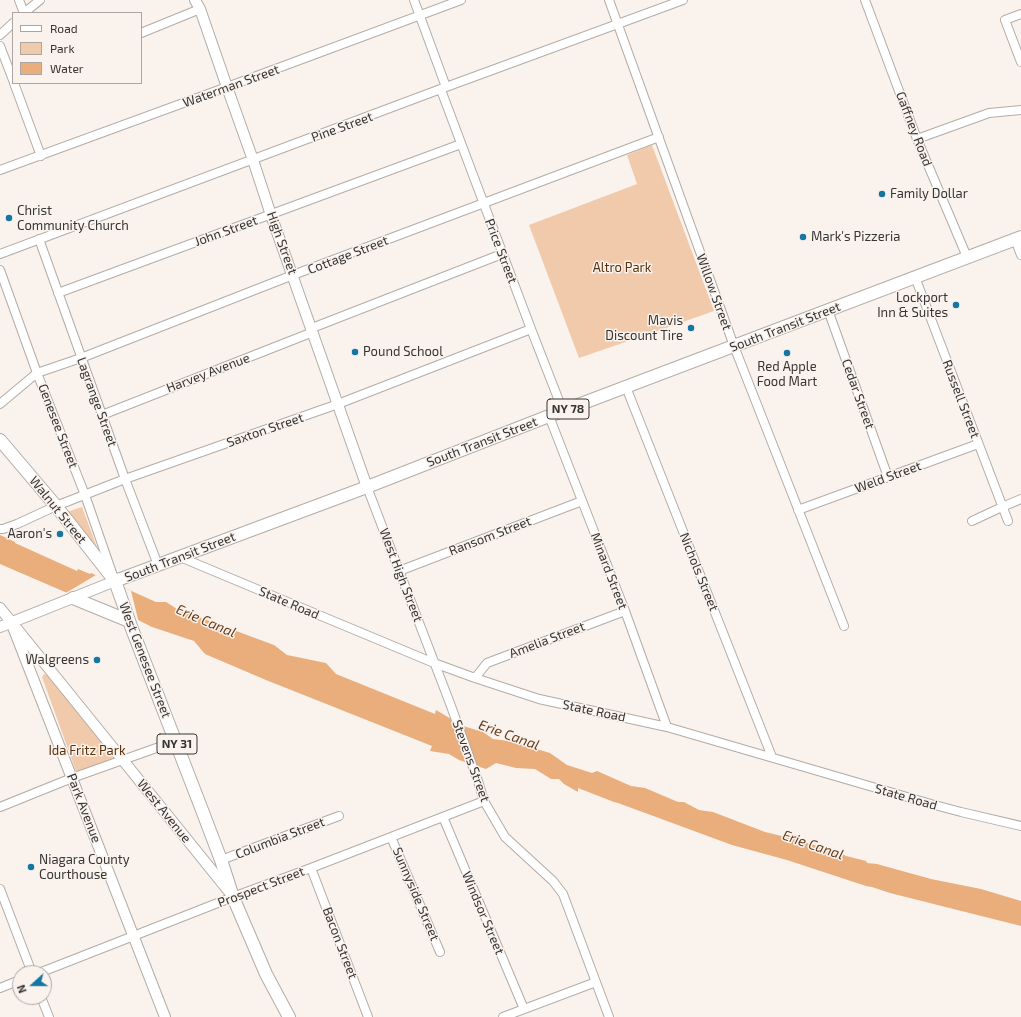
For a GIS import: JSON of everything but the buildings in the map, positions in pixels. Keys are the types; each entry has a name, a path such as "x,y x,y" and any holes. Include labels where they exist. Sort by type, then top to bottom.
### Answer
{"highway":[{"name":"South Transit Street","path":"115,583 158,565 367,487 549,416 1018,238"},
{"name":"Walnut Street","path":"0,440 56,506 115,583"},
{"name":"West Genesee Street","path":"115,583 221,860 233,897"},
{"path":"69,599 131,625"},
{"name":"West Avenue","path":"233,897 266,974 289,1017"}],"main road":[{"name":"High Street","path":"197,3 254,160 271,215 313,330 367,487"},
{"name":"South Transit Street","path":"11,622 115,583"},
{"name":"West Avenue","path":"0,608 233,897"},
{"name":"NY 78","path":"0,627 11,622"},
{"name":"Park Avenue","path":"11,622 134,936 164,1017"}],"street":[{"path":"19,0 24,12"},
{"path":"25,12 40,0"},
{"name":"Price Street","path":"414,0 461,144 563,411"},
{"name":"Waterman Street","path":"0,170 461,0"},
{"name":"Willow Street","path":"609,0 734,346 844,626"},
{"name":"Pine Street","path":"0,254 683,0"},
{"name":"Gaffney Road","path":"865,0 917,139 967,257"},
{"path":"142,32 197,3"},
{"path":"1021,14 1005,20 1021,62"},
{"path":"0,35 12,24"},
{"path":"0,46 12,75"},
{"path":"16,84 41,156"},
{"path":"917,139 989,113 1021,110"},
{"name":"Cottage Street","path":"0,404 37,373 81,358 293,275 659,137"},
{"name":"John Street","path":"58,293 461,144"},
{"path":"1018,238 1021,255"},
{"name":"Lagrange Street","path":"39,239 125,479 158,565"},
{"name":"Harvey Avenue","path":"102,415 502,254"},
{"name":"Genesee Street","path":"0,270 37,373 84,495 115,583"},
{"name":"Russell Street","path":"915,277 1008,521"},
{"name":"Cedar Street","path":"828,310 888,477"},
{"name":"Saxton Street","path":"0,529 17,524 56,506 125,479 338,404 531,329"},
{"name":"Nichols Street","path":"626,387 772,757"},
{"name":"Minard Street","path":"549,416 625,611 667,727"},
{"name":"Weld Street","path":"798,510 978,444"},
{"name":"West High Street","path":"367,487 434,663"},
{"path":"972,522 1021,499"},
{"name":"Ransom Street","path":"399,571 582,500"},
{"name":"State Road","path":"180,557 434,663 539,700 667,727 935,806 1021,826"},
{"name":"Amelia Street","path":"475,678 487,663 625,611"},
{"name":"Stevens Street","path":"434,663 451,706 484,801 505,837 553,881 563,894 609,1017"},
{"path":"0,807 72,778 176,741"},
{"name":"Prospect Street","path":"52,968 484,801"},
{"name":"Columbia Street","path":"221,860 339,816"},
{"name":"Windsor Street","path":"443,817 524,1009"},
{"name":"Sunnyside Street","path":"391,837 440,952"},
{"name":"Bacon Street","path":"311,868 368,1017"},
{"path":"0,889 29,965"},
{"path":"503,1017 596,982"},
{"path":"0,988 12,983"},
{"path":"44,1005 48,1017"}],"green space":[{"name":"Altro Park","path":"652,145 714,311 579,358 529,225 637,184 627,155"},
{"path":"82,507 99,553 67,512"},
{"name":"Ida Fritz Park","path":"44,674 48,675 115,759 77,774 42,677"}],"water":[{"name":"Erie Canal","path":"0,535 77,571 78,569 90,574 91,573 156,602 166,602 177,609 274,645 287,655 326,663 336,674 435,714 436,710 463,726 483,732 493,739 509,741 550,753 567,765 592,773 597,771 631,786 645,788 678,802 684,802 699,810 713,812 765,832 831,850 834,849 846,856 866,861 867,863 877,864 931,879 981,889 1021,901 1021,926 890,893 787,860 732,845 578,788 578,792 564,784 559,779 551,779 535,769 516,768 496,763 486,769 459,760 449,754 430,751 432,746 205,654 194,641 152,627 0,564"}],"pier":[{"path":"96,575 131,591 139,623 64,594"}],"place":[{"name":"Family Dollar","path":"882,194"},
{"name":"Christ Community Church","path":"9,218"},
{"name":"Mark's Pizzeria","path":"803,237"},
{"name":"Lockport Inn & Suites","path":"956,305"},
{"name":"Mavis Discount Tire","path":"691,328"},
{"name":"Pound School","path":"355,352"},
{"name":"Red Apple Food Mart","path":"787,353"},
{"name":"Aaron's","path":"60,534"},
{"name":"Walgreens","path":"97,660"},
{"name":"Niagara County Courthouse","path":"31,867"}]}
